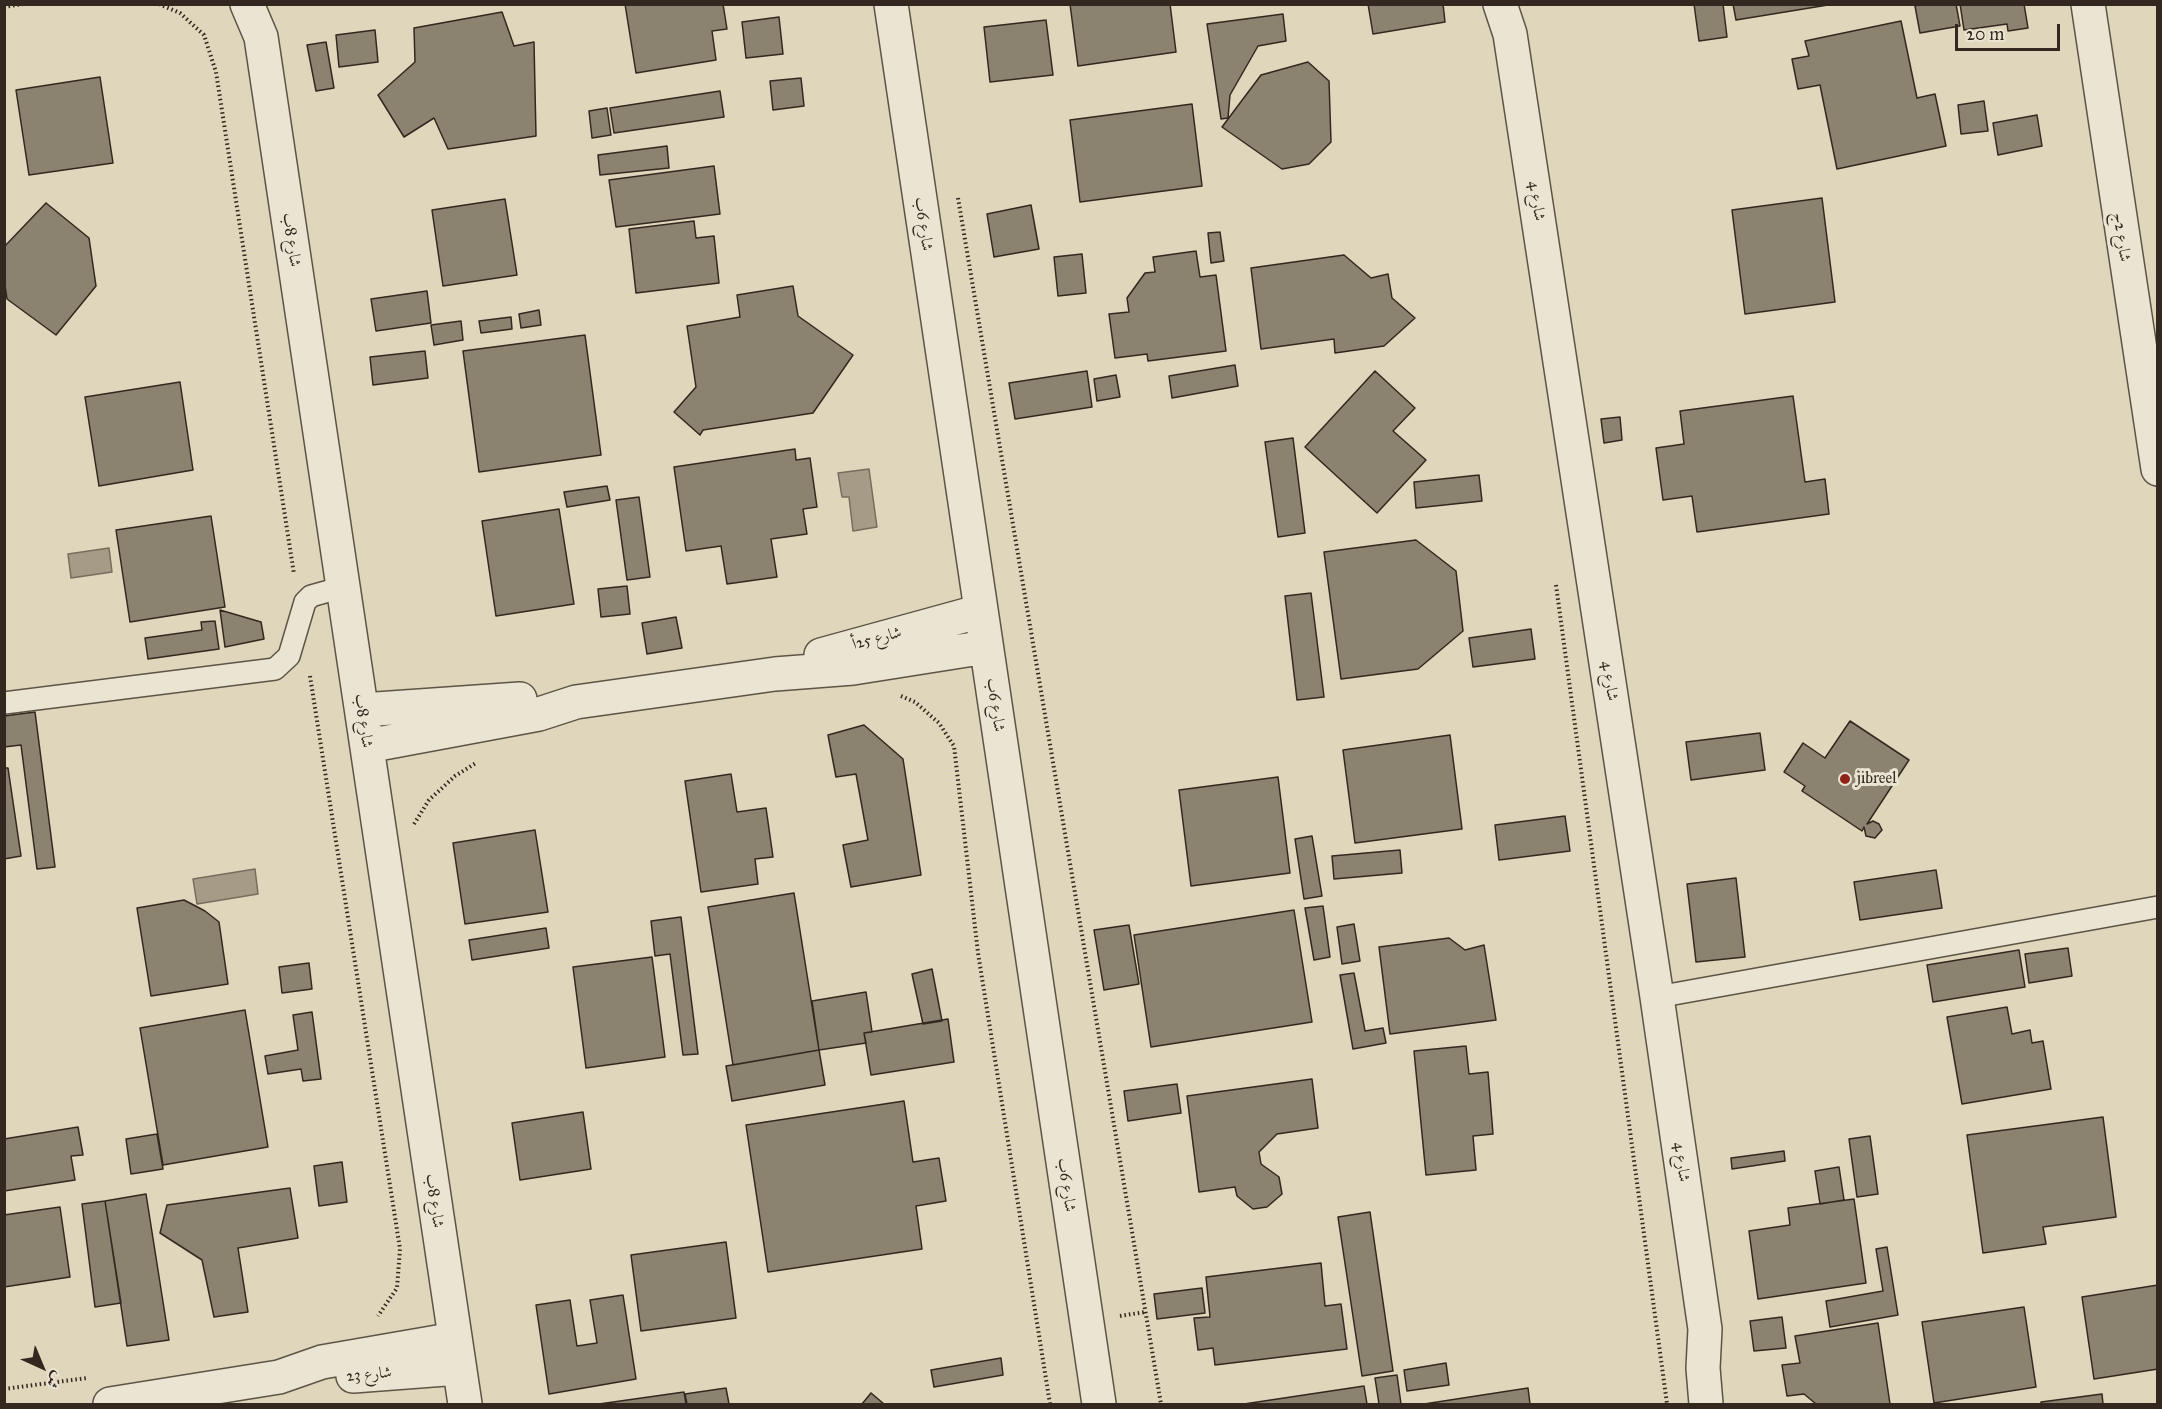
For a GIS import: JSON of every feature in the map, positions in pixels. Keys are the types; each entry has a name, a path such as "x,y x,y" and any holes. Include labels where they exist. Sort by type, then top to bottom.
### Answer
{"street":[{"name":"شارع 8ب","path":"247,4 261,37 465,1404"},
{"name":"شارع 6ب","path":"891,4 1099,1404"},
{"name":"شارع 2ج","path":"2088,4 2157,469"},
{"name":"شارع 4","path":"1507,14 1657,997 1705,1329 1703,1368 1706,1404"},
{"name":"شارع 25أ","path":"775,674 830,652 981,611"},
{"name":"شارع 25أ","path":"367,746 539,714 576,702 775,674 853,668 986,647"},
{"name":"شارع 25أ","path":"362,710 518,699 576,702"},
{"name":"شارع 4","path":"1705,1329 1718,1365 1727,1404"},
{"name":"شارع 23","path":"105,1391 279,1377 323,1379 457,1354"}],"lane":[{"path":"4,703 275,669 289,656 300,612 311,596 343,587"},
{"path":"1657,997 2157,907"}],"path":[{"path":"4,7 23,4"},
{"path":"159,4 180,13 204,35 216,72 300,612"},
{"path":"956,186 1161,1404"},
{"path":"1555,574 1667,1404"},
{"path":"310,671 400,1249 397,1288 377,1318"},
{"path":"897,694 915,702 939,723 954,746 978,953 1050,1404"},
{"path":"413,833 414,823 429,800 455,776 481,760"},
{"path":"4,1389 105,1391"}],"shaded area":[{"path":"869,469 877,527 853,531 849,497 842,497 838,473"},
{"path":"109,548 112,572 71,578 68,554"},
{"path":"255,869 258,894 197,904 193,879"}],"building":[{"path":"625,4 723,4 727,29 712,31 716,60 636,73"},
{"path":"1070,4 1170,4 1176,52 1078,66"},
{"path":"1368,4 1443,4 1445,22 1373,34"},
{"path":"1694,4 1723,4 1727,37 1699,41"},
{"path":"1733,4 1834,4 1736,20"},
{"path":"1956,4 1960,26 1920,33 1915,6"},
{"path":"1960,4 2024,4 2028,28 2008,31 2007,24 1964,30"},
{"path":"502,12 514,46 534,42 536,136 448,149 434,118 404,137 378,95 415,62 414,28"},
{"path":"1283,14 1286,41 1258,46 1230,95 1228,118 1221,119 1207,24"},
{"path":"779,17 783,54 746,58 742,22"},
{"path":"1046,20 1053,75 990,82 984,27"},
{"path":"1901,21 1917,98 1935,94 1946,146 1837,169 1820,85 1798,89 1792,59 1809,56 1805,41"},
{"path":"375,30 378,62 339,67 336,35"},
{"path":"326,42 334,88 316,91 307,45"},
{"path":"1308,62 1329,81 1331,142 1309,164 1282,169 1222,127 1261,75"},
{"path":"100,77 113,163 29,175 16,90"},
{"path":"801,78 804,106 773,110 770,81"},
{"path":"720,91 724,117 614,133 610,108"},
{"path":"1984,101 1988,131 1961,134 1958,105"},
{"path":"1192,104 1202,186 1080,202 1070,120"},
{"path":"607,108 611,135 592,138 589,111"},
{"path":"2037,115 2042,146 1998,155 1993,123"},
{"path":"667,146 669,168 600,175 598,155"},
{"path":"714,166 720,214 616,227 609,180"},
{"path":"1822,198 1835,302 1745,314 1732,210"},
{"path":"505,199 517,275 443,286 432,210"},
{"path":"46,203 89,238 96,286 56,335 7,299 4,278 4,247"},
{"path":"1031,205 1039,249 994,257 987,214"},
{"path":"694,221 696,238 714,236 719,283 636,293 629,229"},
{"path":"1220,232 1224,261 1211,263 1208,233"},
{"path":"1196,251 1200,277 1216,275 1226,351 1148,361 1147,354 1115,358 1109,314 1129,312 1127,298 1145,273 1155,272 1153,257"},
{"path":"1082,254 1086,293 1058,296 1054,257"},
{"path":"1344,255 1371,278 1388,274 1392,298 1415,318 1384,346 1335,353 1334,339 1261,349 1251,268"},
{"path":"793,286 798,316 853,355 813,413 703,430 700,435 674,412 696,387 687,326 740,317 737,295"},
{"path":"427,291 431,323 376,331 371,299"},
{"path":"539,310 541,325 521,328 519,314"},
{"path":"511,317 512,329 481,333 479,321"},
{"path":"461,321 463,340 434,345 431,325"},
{"path":"585,335 601,455 479,472 463,351"},
{"path":"425,351 428,378 373,385 370,357"},
{"path":"1235,365 1238,386 1172,398 1169,376"},
{"path":"1087,371 1092,407 1015,419 1009,383"},
{"path":"1375,371 1415,408 1393,431 1426,460 1377,513 1305,447"},
{"path":"1116,375 1120,397 1097,401 1094,379"},
{"path":"180,382 193,470 99,486 85,397"},
{"path":"1793,396 1805,482 1825,479 1829,514 1697,532 1692,496 1663,500 1656,448 1684,444 1680,411"},
{"path":"1620,417 1622,440 1604,443 1601,419"},
{"path":"1293,438 1305,533 1278,537 1265,442"},
{"path":"795,449 796,460 810,458 817,507 803,509 807,534 771,539 777,577 727,584 721,546 686,551 674,467"},
{"path":"1479,475 1482,501 1416,508 1414,482"},
{"path":"607,486 610,500 567,507 564,492"},
{"path":"639,497 650,577 627,580 616,500"},
{"path":"559,509 574,604 496,616 482,521"},
{"path":"211,516 225,607 130,622 116,530"},
{"path":"1416,540 1456,571 1463,631 1418,669 1341,679 1324,552"},
{"path":"627,586 630,614 601,617 598,589"},
{"path":"1311,593 1324,697 1297,700 1285,596"},
{"path":"220,610 261,622 264,639 225,647"},
{"path":"676,617 682,648 647,654 642,623"},
{"path":"215,621 219,649 148,659 145,638 202,630 201,622"},
{"path":"1531,629 1535,659 1473,667 1469,638"},
{"path":"35,712 55,867 37,869 21,745 4,747 4,716"},
{"name":"jibreel","path":"1850,721 1909,760 1867,824 1873,821 1879,824 1882,830 1875,838 1866,836 1864,827 1862,831 1802,791 1805,786 1784,772 1803,743 1825,758"},
{"path":"864,725 903,759 921,875 851,887 843,845 868,840 856,774 836,777 828,735"},
{"path":"1760,733 1765,770 1691,780 1686,742"},
{"path":"1450,735 1462,829 1355,843 1343,750"},
{"path":"4,768 8,768 21,856 4,859"},
{"path":"731,774 737,812 766,808 773,857 755,859 758,884 701,892 685,781"},
{"path":"1278,777 1290,873 1191,886 1179,790"},
{"path":"1565,816 1570,851 1499,860 1495,825"},
{"path":"535,830 548,912 465,924 453,843"},
{"path":"1312,836 1322,896 1304,899 1295,839"},
{"path":"1400,850 1402,873 1334,879 1332,856"},
{"path":"1936,870 1942,908 1860,920 1854,882"},
{"path":"1736,878 1745,957 1696,962 1687,884"},
{"path":"794,893 819,1050 733,1065 708,907"},
{"path":"184,900 205,911 219,922 228,984 151,996 137,908"},
{"path":"1323,906 1330,957 1314,960 1305,908"},
{"path":"1294,910 1312,1022 1151,1047 1134,935"},
{"path":"681,917 698,1054 683,1055 670,954 655,956 651,921"},
{"path":"1354,924 1360,961 1342,964 1337,927"},
{"path":"1129,925 1139,984 1104,990 1094,930"},
{"path":"546,928 549,948 472,960 469,940"},
{"path":"1449,938 1465,950 1484,945 1496,1020 1390,1034 1379,947"},
{"path":"2068,948 2072,976 2029,983 2025,954"},
{"path":"2019,950 2025,987 1933,1002 1927,965"},
{"path":"652,957 665,1057 586,1068 573,967"},
{"path":"309,963 312,989 282,993 279,967"},
{"path":"932,969 942,1021 923,1024 912,974"},
{"path":"1354,973 1365,1031 1383,1028 1386,1043 1353,1049 1340,975"},
{"path":"866,992 872,1032 864,1033 866,1043 819,1050 812,1001"},
{"path":"2007,1007 2012,1034 2030,1030 2032,1043 2043,1041 2051,1089 1962,1104 1947,1017"},
{"path":"245,1010 268,1147 163,1165 140,1028"},
{"path":"312,1012 321,1079 303,1081 301,1069 268,1074 265,1056 298,1050 293,1015"},
{"path":"948,1019 954,1062 871,1075 864,1033"},
{"path":"1466,1046 1469,1074 1488,1072 1493,1134 1473,1136 1476,1170 1426,1175 1414,1051"},
{"path":"819,1050 825,1085 732,1101 726,1066"},
{"path":"1312,1079 1318,1128 1277,1134 1259,1152 1261,1164 1279,1177 1282,1194 1267,1207 1253,1209 1237,1196 1235,1187 1199,1192 1187,1096"},
{"path":"1177,1084 1181,1113 1128,1121 1124,1091"},
{"path":"904,1101 913,1162 939,1158 946,1201 916,1206 922,1249 768,1272 746,1125"},
{"path":"583,1112 591,1169 520,1180 512,1123"},
{"path":"2103,1117 2116,1217 2043,1227 2046,1244 1983,1253 1967,1135"},
{"path":"78,1127 83,1155 71,1156 75,1180 4,1191 4,1139"},
{"path":"157,1134 163,1169 131,1174 126,1139"},
{"path":"1870,1136 1878,1194 1857,1197 1849,1139"},
{"path":"1784,1151 1785,1161 1732,1169 1731,1158"},
{"path":"342,1162 347,1202 319,1206 314,1166"},
{"path":"1839,1167 1844,1200 1820,1204 1815,1171"},
{"path":"290,1188 298,1238 238,1248 248,1312 214,1317 202,1260 160,1233 167,1205"},
{"path":"146,1194 169,1340 127,1346 105,1201"},
{"path":"1854,1199 1866,1283 1758,1299 1749,1231 1790,1225 1788,1208"},
{"path":"105,1201 121,1303 95,1307 82,1204"},
{"path":"60,1207 70,1277 4,1287 4,1215"},
{"path":"1370,1212 1393,1371 1362,1376 1338,1217"},
{"path":"726,1242 736,1318 641,1331 631,1255"},
{"path":"1887,1247 1898,1315 1830,1327 1826,1301 1883,1291 1876,1249"},
{"path":"1321,1263 1325,1306 1341,1304 1347,1349 1215,1365 1213,1348 1198,1350 1194,1318 1210,1317 1206,1277"},
{"path":"2158,1285 2158,1369 2094,1379 2082,1297"},
{"path":"1202,1288 1205,1313 1157,1319 1154,1294"},
{"path":"623,1295 636,1379 549,1394 536,1305 570,1300 577,1346 597,1343 590,1300"},
{"path":"2024,1307 2036,1387 1934,1403 1922,1322"},
{"path":"1782,1317 1786,1348 1754,1351 1750,1321"},
{"path":"1878,1323 1890,1404 1816,1404 1804,1394 1787,1396 1782,1365 1800,1363 1795,1336"},
{"path":"1001,1358 1003,1375 934,1387 931,1370"},
{"path":"1446,1363 1449,1385 1407,1391 1404,1370"},
{"path":"1397,1375 1401,1404 1379,1404 1375,1378"},
{"path":"1364,1386 1367,1404 1244,1404"},
{"path":"726,1388 729,1404 687,1404 685,1394"},
{"path":"1528,1388 1530,1404 1424,1404"},
{"path":"684,1392 686,1404 599,1404"},
{"path":"871,1393 884,1404 862,1404"},
{"path":"2102,1394 2103,1404 2041,1404 2041,1402"}],"place":[{"name":"jibreel","path":"1845,779"}]}
